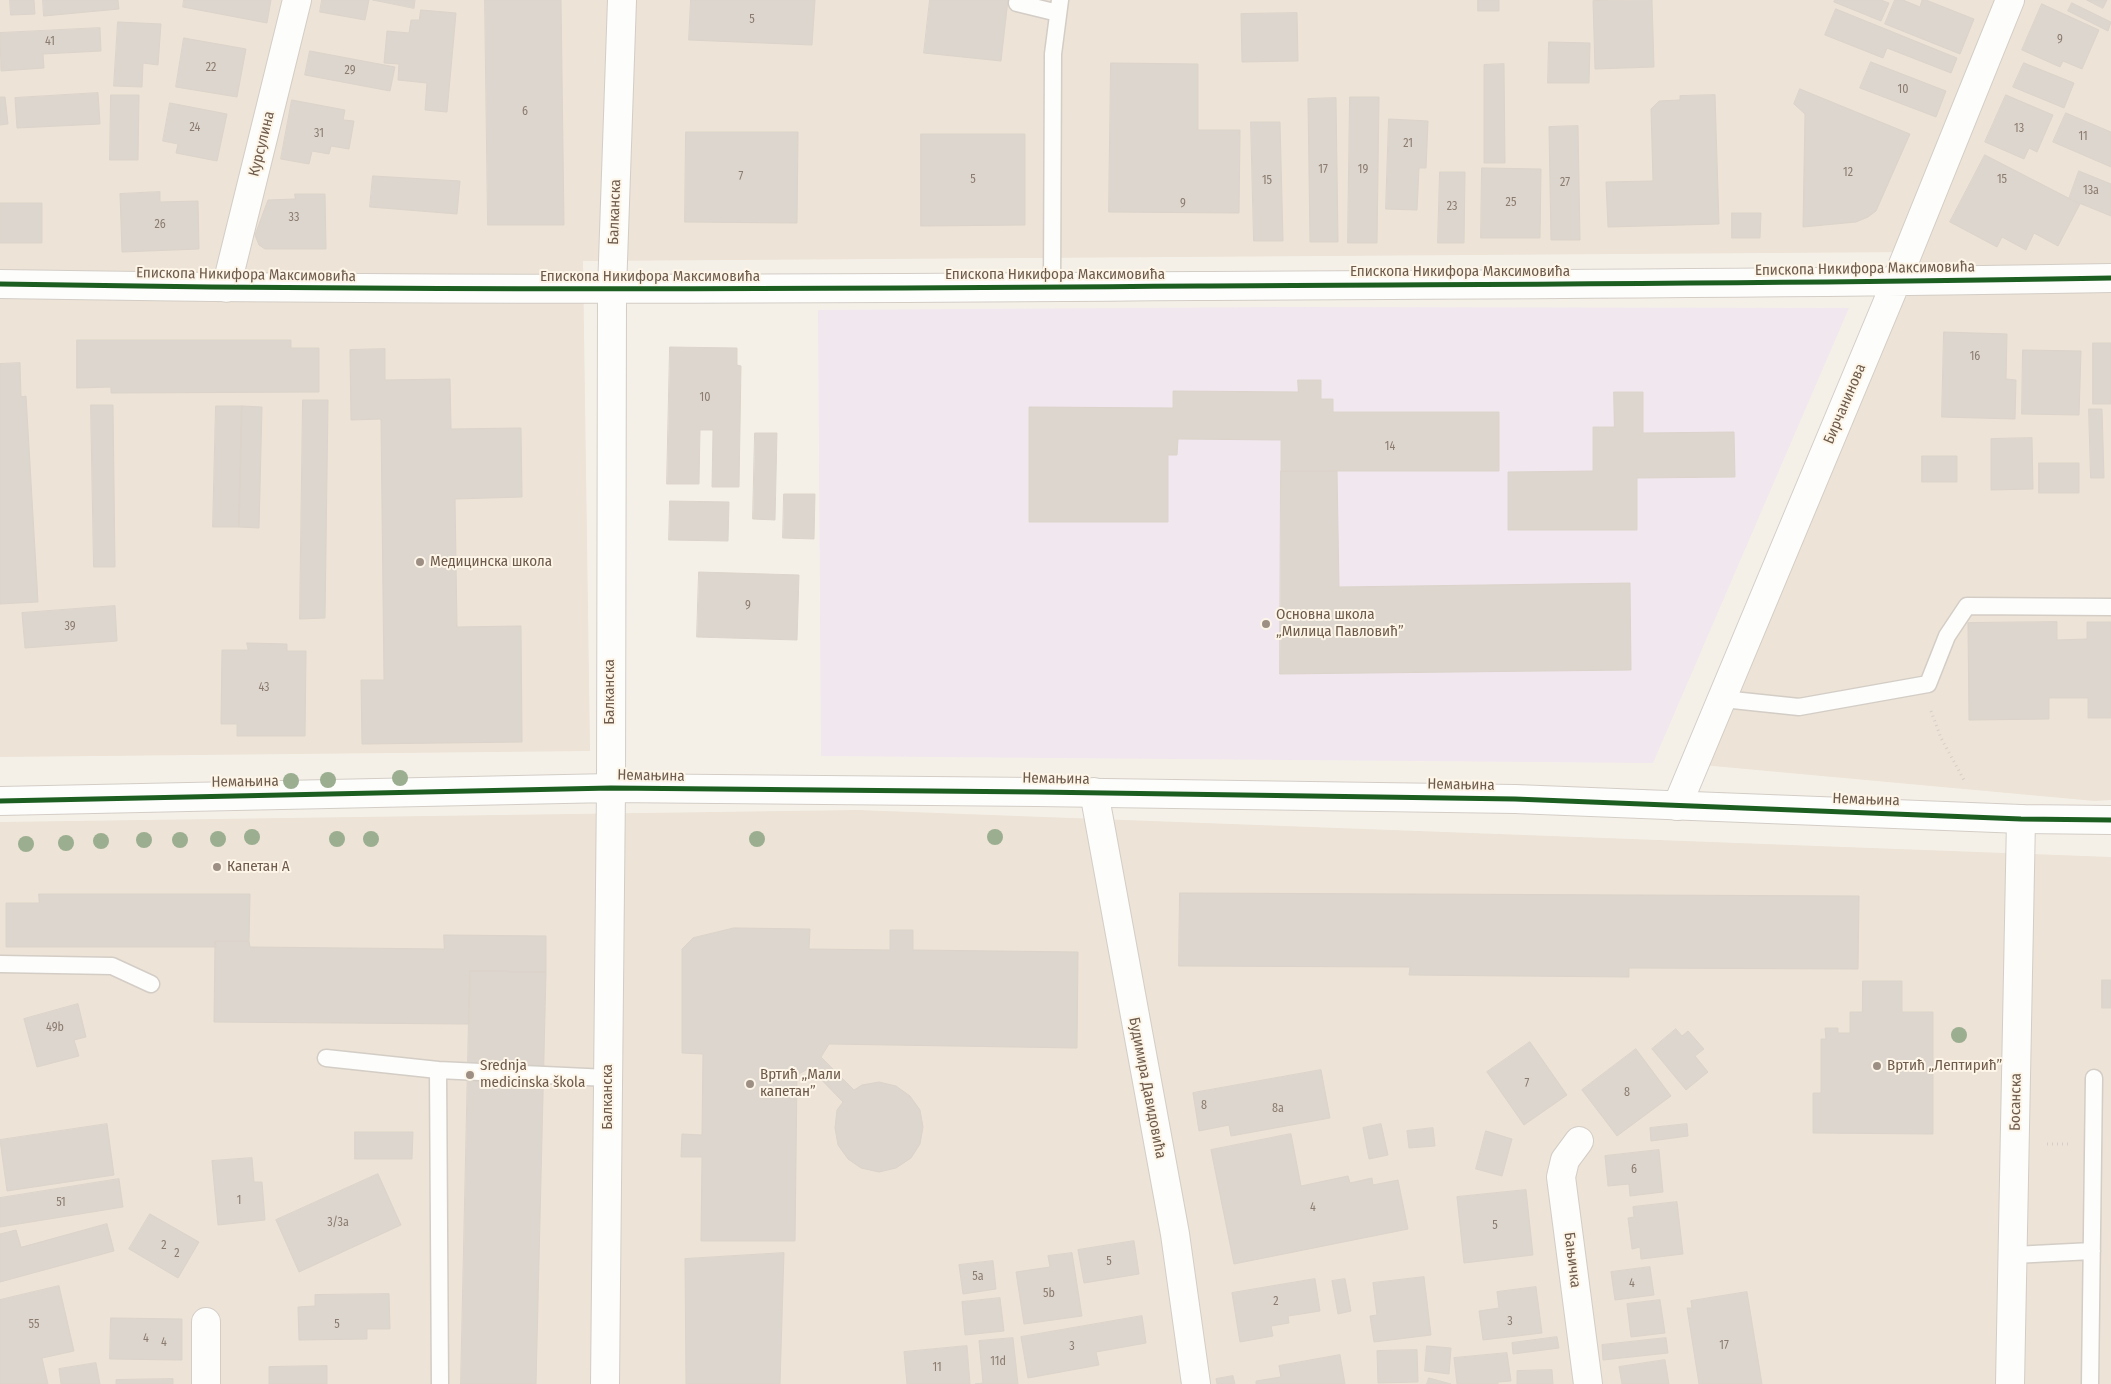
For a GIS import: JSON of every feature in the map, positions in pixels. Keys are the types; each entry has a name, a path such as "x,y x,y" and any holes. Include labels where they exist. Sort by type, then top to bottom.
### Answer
{"street":[{"name":"Курсулина","path":"226,288 297,0"},
{"name":"Балканска","path":"605,1384 612,290 622,0"},
{"name":"Бирчанинова","path":"1677,806 1723,700 1896,282 2010,0"},
{"name":"Епископа Никифора Максимовића","path":"0,284 226,288 612,290 1896,282 2111,278"},
{"name":"Немањина","path":"0,801 610,788 1094,792 1515,799 2021,819 2111,820"},
{"name":"Будимира Давидовића","path":"1094,792 1175,1234 1196,1384"},
{"name":"Босанска","path":"2007,1383 2014,1255 2021,819"},
{"name":"Бањичка","path":"1579,1141 1565,1160 1562,1177 1588,1384"},
{"path":"206,1322 206,1384"}],"lane":[{"path":"1017,4 1059,6 1053,54 1052,287"},
{"path":"1723,700 1799,707 1928,684 1947,636 1967,606 2111,607"},
{"path":"0,964 112,966 151,984"},
{"path":"326,1058 438,1070 608,1078"},
{"path":"438,1070 440,1384"},
{"path":"2090,1384 2094,1078"},
{"path":"2014,1255 2092,1251"}],"path":[{"path":"1928,684 1932,713 1941,738 1964,780"},
{"path":"2015,1144 2094,1144"}],"shaded area":[{"path":"0,0 2111,0 2111,800 2095,801 1702,765 1919,252 583,261 590,751 0,757"},
{"name":"Основна школа „Милица Павловић”","path":"1282,307 1849,308 1653,763 821,756 818,310"},
{"path":"858,810 2111,857 2111,1384 0,1384 0,822"}],"building":[{"path":"10,0 34,0 35,14 11,15"},
{"path":"43,0 118,0 119,9 44,16"},
{"path":"184,0 271,0 267,23 183,7"},
{"path":"322,0 369,0 365,20 320,12"},
{"path":"373,0 415,0 414,8"},
{"path":"485,0 561,0 564,225 488,225"},
{"path":"691,0 815,0 812,45 689,40"},
{"path":"930,0 1008,0 1001,61 924,53"},
{"path":"1478,0 1499,0 1499,11 1478,11"},
{"path":"1652,0 1654,67 1595,69 1593,1"},
{"path":"1835,0 1881,0 1889,3 1881,21 1834,2"},
{"path":"1895,0 1903,0 1920,7 1922,0 1926,0 1974,19 1960,54 1885,24"},
{"path":"2087,0 2107,0 2103,8"},
{"path":"2072,3 2111,22 2108,31 2068,11"},
{"path":"2042,4 2099,30 2082,69 2063,61 2060,67 2022,50"},
{"path":"1836,9 1957,58 1951,73 1887,48 1883,58 1825,35"},
{"path":"421,10 456,13 447,112 425,110 427,83 398,80 399,64 384,63 387,31 409,33 411,20 419,20"},
{"path":"1297,13 1298,61 1242,62 1241,14"},
{"path":"118,22 161,24 158,65 143,63 142,87 114,86"},
{"path":"100,28 101,51 43,54 44,68 1,71 0,33"},
{"path":"184,38 246,49 237,97 176,87"},
{"path":"1549,42 1590,43 1589,83 1548,83"},
{"path":"310,51 395,67 390,91 305,75"},
{"path":"1871,62 1946,91 1936,117 1860,88"},
{"path":"1111,63 1198,64 1198,130 1240,130 1239,213 1109,212"},
{"path":"2024,63 2074,83 2064,108 2013,87"},
{"path":"1504,64 1505,163 1484,163 1484,65"},
{"path":"1800,89 1910,134 1876,211 1868,217 1856,222 1803,227 1805,114 1794,104"},
{"path":"98,93 100,124 17,128 15,98"},
{"path":"111,95 139,95 138,160 110,160"},
{"path":"1715,95 1719,224 1608,227 1606,182 1653,181 1651,109 1659,101 1680,100 1680,96"},
{"path":"2006,95 2053,115 2037,152 2029,148 2024,159 1985,142"},
{"path":"0,97 5,97 8,124 0,125"},
{"path":"1350,97 1379,97 1377,243 1348,243"},
{"path":"1336,98 1338,242 1310,242 1308,99"},
{"path":"292,100 345,110 343,120 354,121 349,149 331,146 329,154 312,151 309,164 281,159"},
{"path":"170,103 227,114 217,161 176,153 178,144 163,141"},
{"path":"2066,113 2111,132 2111,167 2053,142"},
{"path":"1389,119 1428,121 1426,168 1419,168 1417,210 1386,209"},
{"path":"1251,122 1280,122 1283,241 1254,241"},
{"path":"1578,126 1580,240 1551,240 1549,127"},
{"path":"686,132 798,132 797,223 685,222"},
{"path":"921,134 1025,134 1025,225 921,226"},
{"path":"1985,155 2080,204 2058,246 2034,233 2026,250 2002,237 1997,247 1950,222"},
{"path":"1482,168 1541,169 1540,238 1481,238"},
{"path":"2079,171 2111,184 2111,216 2069,199"},
{"path":"1440,172 1465,172 1464,243 1438,243"},
{"path":"373,176 460,181 457,214 370,207"},
{"path":"160,192 160,202 198,201 199,249 122,252 120,194"},
{"path":"295,194 325,194 326,249 265,249 259,245 255,235 268,200 295,199"},
{"path":"0,203 42,203 42,243 0,243"},
{"path":"1732,213 1761,213 1760,238 1732,238"},
{"path":"1944,332 2007,334 2006,379 2016,380 2015,419 1942,417"},
{"path":"77,340 291,340 291,348 319,348 319,392 111,393 111,387 77,388"},
{"path":"2093,343 2111,343 2111,404 2093,404"},
{"path":"670,347 737,348 737,365 741,366 739,487 712,487 713,430 700,430 699,484 667,484"},
{"name":"Медицинска школа","path":"385,349 385,380 450,379 451,429 521,428 522,497 455,499 457,627 521,626 522,742 362,744 361,680 384,680 381,419 351,420 350,350"},
{"path":"2023,350 2081,351 2079,415 2022,414"},
{"path":"20,363 21,397 26,396 38,602 0,604 0,364"},
{"path":"1298,380 1321,380 1321,399 1333,399 1333,412 1499,412 1499,471 1281,471 1281,440 1178,439 1177,455 1168,455 1168,522 1029,522 1029,407 1173,408 1173,391 1298,392"},
{"path":"1614,392 1643,392 1643,433 1734,432 1735,477 1637,478 1637,530 1508,530 1508,472 1593,471 1593,427 1614,427"},
{"path":"303,400 328,400 325,618 300,619"},
{"path":"91,405 113,405 115,567 94,567"},
{"path":"216,406 242,406 239,527 213,527"},
{"path":"242,406 262,407 259,528 239,527"},
{"path":"2089,409 2102,409 2104,478 2091,478"},
{"path":"755,433 777,433 775,520 753,519"},
{"path":"2032,438 2033,489 1991,490 1991,439"},
{"path":"1922,456 1957,456 1957,482 1922,482"},
{"path":"2039,463 2079,463 2079,493 2039,493"},
{"path":"1281,471 1337,471 1339,587 1630,583 1631,670 1280,674"},
{"path":"784,494 815,494 814,539 783,538"},
{"path":"670,501 729,502 728,541 669,540"},
{"path":"699,572 799,575 797,640 697,637"},
{"path":"115,606 117,641 25,648 22,613"},
{"path":"2057,622 2057,640 2087,639 2087,622 2111,622 2111,718 2088,718 2088,698 2049,698 2049,719 1969,720 1968,623"},
{"path":"247,643 287,644 287,651 306,651 305,736 237,736 237,724 221,724 222,650 248,650"},
{"path":"1180,893 1859,896 1858,969 1629,968 1629,977 1409,975 1410,967 1179,966"},
{"path":"39,894 250,894 249,941 215,941 216,947 6,947 6,903 39,903"},
{"name":"Вртић „Мали капетан”","path":"734,928 810,929 809,949 890,950 890,930 913,930 913,950 1078,952 1077,1048 829,1044 821,1057 854,1090 862,1085 879,1082 896,1086 910,1096 920,1110 923,1127 920,1144 911,1158 896,1168 879,1172 861,1168 848,1159 838,1145 835,1128 837,1110 843,1102 810,1068 797,1075 795,1241 701,1241 702,1157 681,1157 682,1134 702,1135 703,1054 682,1053 682,949 693,938"},
{"path":"444,935 546,936 546,972 470,971 469,1024 214,1022 215,941 249,941 250,947 444,949"},
{"path":"470,971 546,972 536,1384 461,1384"},
{"path":"2102,980 2111,980 2111,1008 2102,1008"},
{"name":"Вртић „Лептирић”","path":"1863,981 1902,981 1902,1012 1933,1012 1933,1134 1813,1133 1813,1093 1821,1093 1821,1039 1826,1039 1825,1028 1838,1028 1838,1033 1850,1033 1850,1012 1862,1012"},
{"path":"78,1004 86,1037 74,1040 79,1056 37,1067 24,1019"},
{"path":"1676,1029 1682,1036 1688,1031 1704,1049 1695,1056 1708,1072 1686,1090 1652,1049"},
{"path":"1530,1042 1567,1095 1524,1125 1487,1072"},
{"path":"1636,1049 1671,1096 1617,1136 1582,1090"},
{"path":"1321,1070 1330,1118 1231,1136 1229,1125 1199,1131 1193,1093"},
{"path":"107,1124 114,1175 7,1191 0,1140"},
{"path":"1381,1124 1388,1155 1369,1159 1363,1128"},
{"path":"1687,1124 1688,1136 1651,1141 1650,1128"},
{"path":"1433,1128 1435,1146 1409,1148 1407,1131"},
{"path":"1486,1131 1512,1139 1502,1176 1476,1169"},
{"path":"355,1132 413,1132 412,1159 355,1159"},
{"path":"1291,1134 1301,1186 1348,1176 1350,1183 1372,1178 1373,1185 1398,1180 1408,1229 1234,1264 1211,1150"},
{"path":"1659,1150 1663,1192 1630,1196 1629,1184 1608,1186 1605,1156"},
{"path":"252,1158 254,1182 262,1182 265,1220 218,1225 212,1161"},
{"path":"378,1174 401,1225 299,1272 276,1220"},
{"path":"119,1179 123,1207 0,1227 0,1198"},
{"path":"1526,1190 1533,1255 1464,1263 1457,1197"},
{"path":"1677,1202 1683,1254 1641,1259 1640,1247 1632,1249 1628,1218 1634,1217 1633,1207"},
{"path":"150,1214 199,1242 178,1278 129,1249"},
{"path":"107,1224 114,1251 0,1282 0,1234 16,1230 21,1247"},
{"path":"1134,1241 1139,1274 1084,1283 1078,1250"},
{"path":"784,1253 780,1384 686,1384 685,1259"},
{"path":"1072,1253 1082,1316 1024,1324 1016,1272 1050,1267 1048,1256"},
{"path":"993,1261 996,1289 963,1294 959,1265"},
{"path":"1650,1267 1654,1295 1615,1300 1611,1272"},
{"path":"1424,1277 1431,1335 1374,1342 1370,1316 1377,1315 1373,1283"},
{"path":"1315,1279 1320,1311 1288,1316 1289,1323 1271,1326 1273,1336 1240,1342 1232,1293"},
{"path":"1345,1279 1351,1311 1338,1314 1332,1281"},
{"path":"59,1286 74,1351 42,1358 48,1384 0,1384 0,1300"},
{"path":"1536,1287 1542,1333 1483,1340 1479,1311 1499,1308 1497,1292"},
{"path":"1747,1292 1762,1384 1699,1384 1687,1308 1692,1308 1691,1301"},
{"path":"389,1294 390,1329 367,1329 367,1339 299,1340 298,1307 315,1306 315,1295"},
{"path":"1000,1298 1004,1331 965,1335 962,1302"},
{"path":"1660,1300 1665,1333 1631,1337 1627,1304"},
{"path":"1142,1316 1146,1343 1096,1352 1099,1365 1028,1378 1021,1337"},
{"path":"111,1318 182,1319 182,1360 110,1359"},
{"path":"1557,1337 1559,1348 1513,1354 1512,1343"},
{"path":"1013,1338 1018,1384 975,1384 983,1383 979,1341"},
{"path":"1666,1338 1668,1353 1603,1360 1602,1345"},
{"path":"967,1346 970,1384 907,1384 904,1352"},
{"path":"1427,1346 1451,1348 1449,1374 1425,1371"},
{"path":"1417,1350 1418,1382 1378,1383 1377,1351"},
{"path":"1507,1353 1511,1381 1498,1382 1498,1384 1457,1384 1454,1358"},
{"path":"1340,1355 1345,1384 1256,1384 1256,1381 1281,1377 1279,1366"},
{"path":"1665,1360 1669,1384 1622,1384 1619,1367"},
{"path":"96,1363 100,1384 61,1384 59,1369"},
{"path":"327,1366 327,1384 269,1384 269,1367"},
{"path":"1552,1370 1553,1384 1517,1384 1517,1371"},
{"path":"1233,1376 1235,1384 1217,1384 1216,1379"},
{"path":"1429,1378 1451,1384 1427,1384"},
{"path":"173,1379 173,1384 116,1384 116,1380"}],"cycle path":[{"path":"0,284 300,288 749,289 1769,283 2111,278"},
{"path":"0,801 611,788 1515,799 2021,819 2111,820"}],"place":[{"name":"Медицинска школа","path":"420,562"},
{"name":"Основна школа „Милица Павловић”","path":"1266,624"},
{"name":"Капетан А","path":"217,867"},
{"name":"Вртић „Лептирић”","path":"1877,1066"},
{"name":"Srednja medicinska škola","path":"470,1075"},
{"name":"Вртић „Мали капетан”","path":"750,1084"}]}
